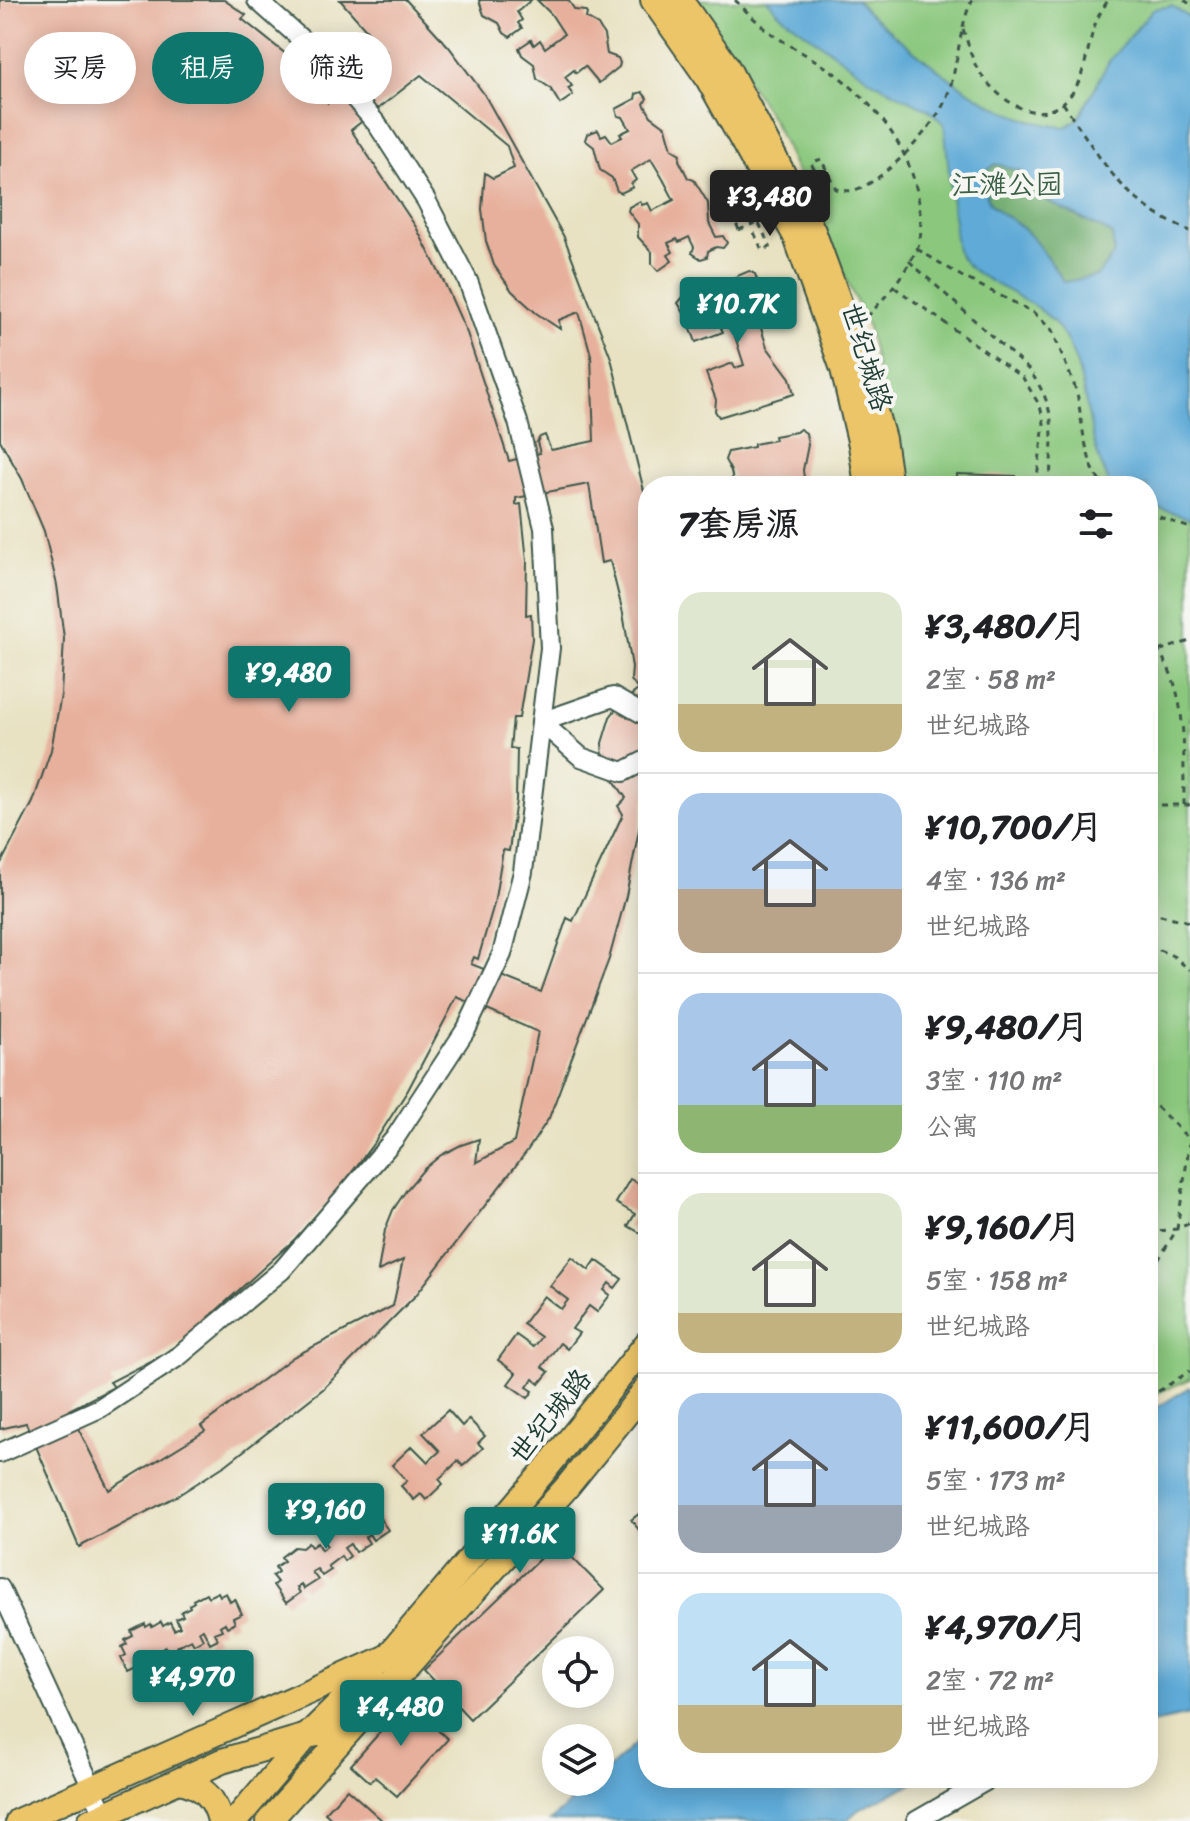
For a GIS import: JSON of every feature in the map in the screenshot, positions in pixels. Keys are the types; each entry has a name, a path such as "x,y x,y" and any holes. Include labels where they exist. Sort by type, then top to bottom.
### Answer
{"main road":[{"name":"世纪城路","path":"653,0 707,77 796,237 843,369 866,476"},
{"name":"世纪城路","path":"680,0 726,65 813,231 862,365 883,439 889,476"},
{"name":"世纪城路","path":"18,1821 387,1657 638,1354"},
{"name":"世纪城路","path":"269,1821 566,1488 638,1399"},
{"path":"235,1821 307,1736 387,1657"},
{"path":"97,1818 222,1761 307,1736 350,1728"},
{"path":"180,1781 196,1785 206,1792 220,1821"}],"street":[{"path":"0,1453 100,1408 179,1356 282,1270 395,1138 467,1028 502,954 523,872 550,648 544,528 518,422 468,281 426,200 377,124 308,45 257,0"},
{"path":"541,722 613,697 638,711"},
{"path":"541,722 581,757 623,772 638,764"},
{"path":"0,1588 93,1787 97,1818"},
{"path":"916,1821 974,1788"}],"path":[{"path":"735,0 771,33 841,78 884,121 904,153 918,196 922,228 917,249 893,286 865,320"},
{"path":"753,230 762,250 770,247 753,210 734,218 739,230 825,191 811,163 821,159 836,189 851,191 865,186 883,173 933,123 947,98 958,60 965,16 972,0"},
{"path":"963,29 976,68 996,92 1016,107 1035,113 1050,111 1070,96 1096,21 1108,0"},
{"path":"1184,0 1190,4"},
{"path":"1062,103 1093,152 1137,201 1190,231"},
{"path":"917,249 963,277 1033,312 1052,330 1077,392 1084,438 1097,476"},
{"path":"909,261 1028,369 1040,385 1053,418 1050,476"},
{"path":"893,286 1023,378 1040,406 1044,423 1037,476"},
{"path":"1158,517 1190,528"},
{"path":"1158,805 1187,805 1182,706 1178,685 1158,651 1190,641"},
{"path":"1158,914 1190,922"},
{"path":"1158,949 1173,956 1190,970"},
{"path":"1158,1108 1190,1140 1177,1229 1158,1260"},
{"path":"1158,1231 1177,1229 1190,1223"},
{"path":"1158,1392 1190,1371"}],"green space":[{"name":"江滩公园","path":"696,0 1190,0 1190,1379 1158,1393 1158,476 900,476 868,327 774,122"},
{"path":"996,164 1020,171 1049,202 1112,234 1114,254 1097,276 1064,282 1025,230 994,208 987,195 984,171"}],"water":[{"path":"767,0 857,0 866,11 934,66 985,100 1011,114 1038,123 1066,127 1079,118 1109,61 1153,9 1172,6 1190,18 1190,518 1158,508 1158,476 1106,476 1096,449 1079,371 1063,334 1039,309 976,273 958,252 944,124 929,110 872,81 781,15","holes":["996,164 1020,171 1049,202 1112,234 1114,254 1097,276 1064,282 1030,236 990,203 984,172"]},
{"path":"1190,1387 1190,1715 1158,1722 1158,1407"},
{"path":"638,1741 638,1788 903,1788 858,1810 846,1821 550,1821 578,1796 614,1796 614,1763"}],"building":[{"path":"0,0 224,0 246,15 242,19 258,32 152,32 152,104 264,104 264,37 280,49 280,104 384,104 351,130 416,227 445,284 467,333 509,461 540,453 537,442 545,435 551,450 594,441 591,355 579,312 559,320 560,329 536,313 512,291 494,265 486,241 482,209 485,173 493,178 514,168 507,146 421,75 392,98 392,32 368,32 340,0 406,0 449,47 484,94 564,237 611,358 640,476 638,835 626,896 609,959 549,1118 416,1295 323,1389 227,1464 177,1496 79,1547 26,1423 0,1429 0,865 33,802 51,750 61,695 64,638 57,585 44,531 22,479 0,440","holes":["589,484 601,563 610,561 623,613 632,667 631,680 638,690 620,704 610,717 602,743 608,772 626,798 618,806 623,814 573,921 567,918 541,992 471,964 474,957 478,959 494,904 503,850 509,851 516,800 517,749 510,748 513,718 519,718 532,639 531,614 526,615 527,561 521,504 516,505 516,498","457,997 538,1032 514,1142 476,1163 479,1139 441,1155 424,1169 393,1210 385,1230 378,1271 403,1260 393,1306 293,1357 201,1426 205,1431 109,1490 69,1410 114,1387 110,1382 159,1357 207,1324 205,1321 295,1239 337,1192 376,1140 408,1090"]},
{"path":"479,0 531,0 517,12 522,28 510,37 499,23 484,15"},
{"path":"537,0 568,0 575,10 585,11 586,18 598,25 604,35 607,54 618,58 620,63 599,83 585,66 576,73 574,70 565,77 572,86 568,88 573,95 560,104 550,88 537,79 534,64 522,55 519,48 531,40 534,45 540,40 545,48 564,34"},
{"path":"642,92 647,98 644,104 651,116 666,127 672,149 680,154 679,160 688,178 694,180 708,203 709,223 716,237 723,236 727,243 723,248 708,251 707,257 701,259 692,253 694,247 689,237 679,242 677,239 668,243 673,252 668,255 672,261 658,271 652,264 652,252 638,237 638,224 628,211 629,207 640,201 642,205 648,203 652,211 674,200 663,179 651,159 631,171 636,180 631,184 633,187 621,193 617,191 612,178 600,170 594,147 585,140 587,134 598,130 601,136 606,134 612,142 622,137 620,134 630,129 616,109"},
{"path":"749,271 755,274 758,283 759,322 767,347 790,378 794,394 719,417 706,373 733,363 735,368 744,365 731,324 721,328 723,332 696,342 678,303 683,297"},
{"path":"800,429 806,433 808,445 804,476 732,476 725,460 728,452 754,447 754,444 775,440 774,436"},
{"path":"957,474 1016,476 957,476"},
{"path":"630,1179 638,1183 638,1232 628,1226 635,1214 616,1203"},
{"path":"572,1257 589,1270 596,1260 622,1279 615,1288 609,1283 604,1290 610,1295 597,1312 589,1306 572,1329 579,1333 567,1349 560,1343 542,1367 549,1372 539,1384 533,1379 527,1387 533,1391 528,1398 508,1384 516,1373 498,1360 516,1335 533,1347 541,1337 523,1324 544,1296 561,1309 568,1300 550,1286"},
{"path":"448,1410 462,1426 469,1419 485,1436 478,1443 483,1448 463,1466 458,1461 439,1479 443,1484 426,1500 421,1494 414,1500 401,1486 407,1481 392,1465 412,1446 428,1462 440,1451 423,1433"},
{"path":"359,1506 362,1510 366,1507 370,1513 374,1510 388,1530 373,1540 369,1534 365,1537 369,1543 355,1552 350,1544 344,1548 350,1556 344,1561 341,1556 328,1566 331,1570 322,1576 317,1569 312,1572 318,1580 304,1589 301,1585 297,1588 300,1593 286,1603 273,1585 277,1582 272,1576 278,1572 275,1567 284,1561 281,1557 294,1547 302,1548 308,1543 311,1547 317,1543 321,1550 327,1546 322,1539 328,1535 325,1531 335,1521 333,1518 347,1508 350,1512"},
{"path":"638,1515 638,1529 631,1520"},
{"path":"557,1542 604,1590 556,1636 542,1636 542,1650 470,1719 424,1670"},
{"path":"218,1592 220,1596 226,1593 230,1602 235,1599 242,1614 233,1618 235,1623 220,1626 222,1630 214,1633 218,1639 210,1643 203,1629 199,1631 203,1639 194,1644 191,1639 177,1646 179,1651 170,1655 166,1647 161,1650 169,1664 161,1668 158,1662 151,1665 149,1661 145,1663 147,1667 138,1672 136,1668 128,1672 121,1658 126,1655 122,1647 127,1644 125,1640 133,1636 131,1631 145,1624 152,1627 161,1622 163,1626 170,1622 174,1630 180,1627 176,1619 183,1616 181,1612 190,1607 193,1600 206,1593 208,1597"},
{"path":"412,1696 432,1714 426,1720 448,1739 397,1796 375,1777 370,1782 351,1765"},
{"path":"347,1789 383,1821 334,1821 325,1813"}]}
